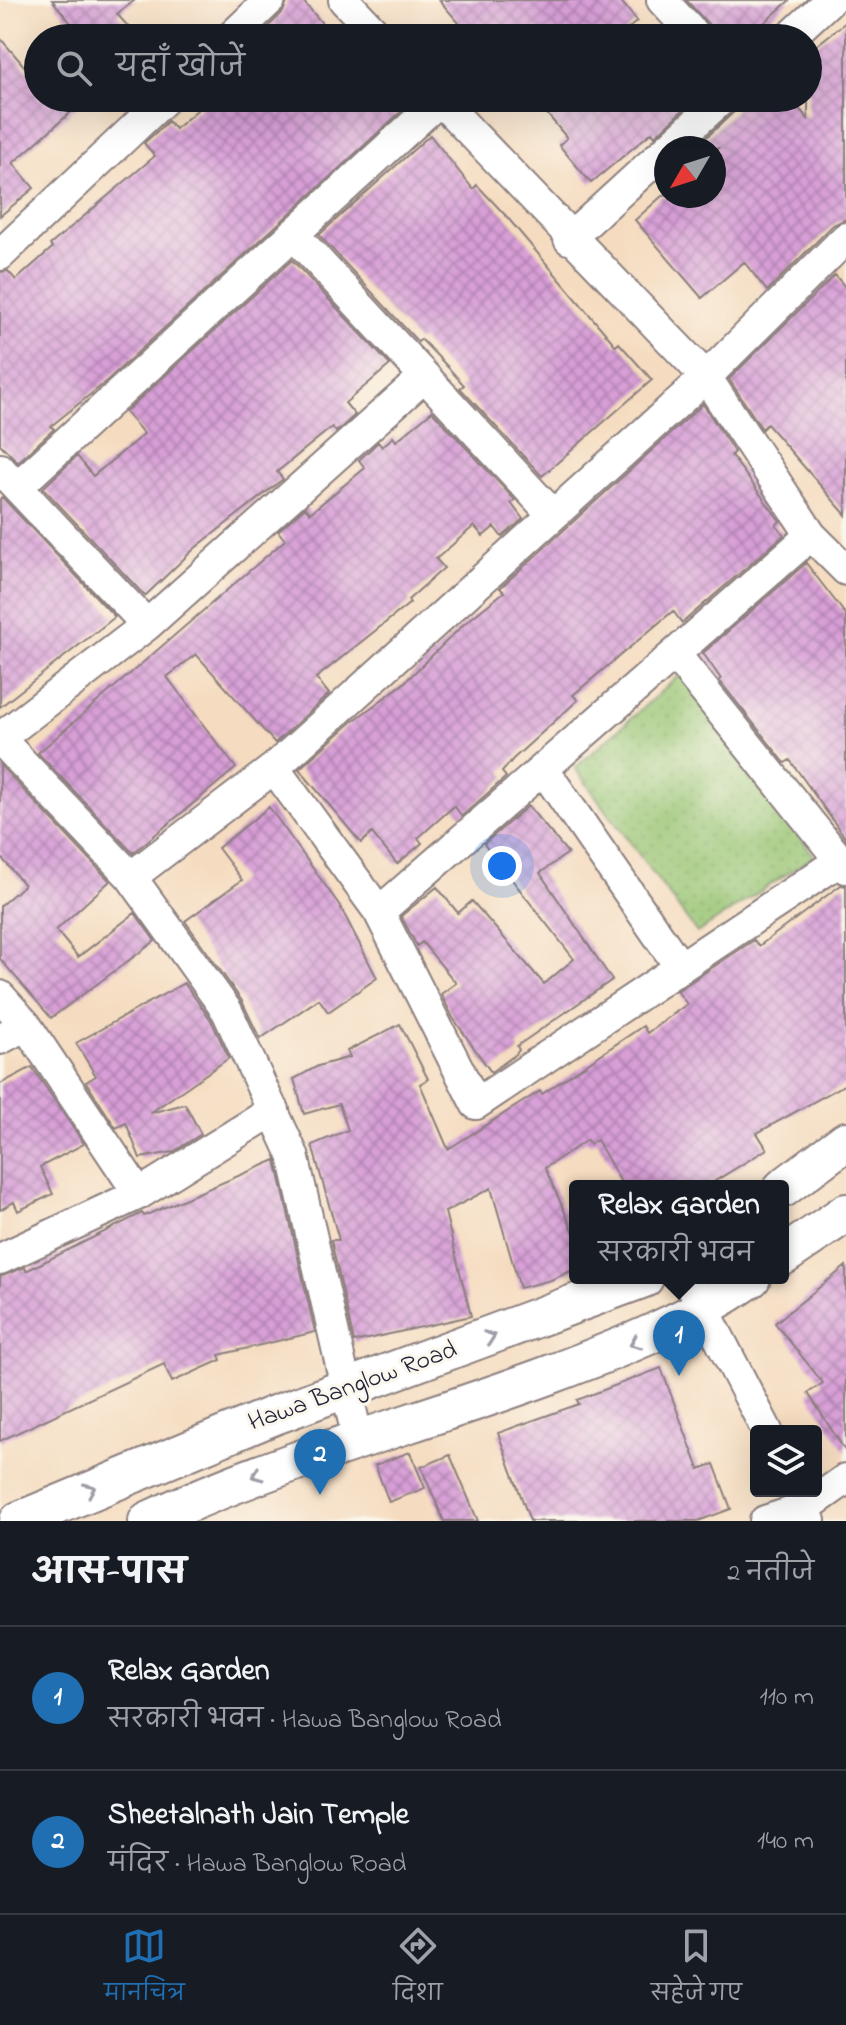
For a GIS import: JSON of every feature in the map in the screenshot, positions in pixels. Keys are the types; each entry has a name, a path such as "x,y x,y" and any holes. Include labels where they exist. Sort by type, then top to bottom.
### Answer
{"street":[{"path":"245,24 270,0"},
{"path":"344,0 367,24"},
{"path":"662,0 684,24"},
{"path":"804,24 830,0"},
{"path":"0,255 151,112"},
{"path":"147,625 8,478 293,234 425,112"},
{"path":"451,112 569,239 706,377 811,535 846,570"},
{"path":"681,136 708,112"},
{"path":"569,239 654,161"},
{"path":"293,234 553,515"},
{"path":"131,877 274,768 706,377 846,238"},
{"path":"358,1440 293,1155 227,1011 131,877 0,738 147,625 424,377"},
{"path":"379,912 811,535"},
{"path":"274,768 379,912 476,1104 680,967 843,864 675,654"},
{"path":"544,770 680,967"},
{"path":"0,996 13,1032 139,1194"},
{"path":"0,1259 139,1194 274,1110"},
{"path":"789,1184 846,1141"},
{"path":"789,1252 846,1213"},
{"name":"Hawa Banglow Road","path":"19,1521 100,1485 345,1389 628,1284"},
{"name":"Hawa Banglow Road","path":"148,1521 304,1456 451,1411 637,1342 697,1293 729,1284"},
{"path":"697,1293 764,1425"},
{"path":"765,1521 804,1507 846,1479"}],"green space":[{"path":"681,674 814,856 697,933 575,768"}],"building":[{"path":"52,0 135,0 117,14 126,24 72,24"},
{"path":"288,0 302,0 323,24 271,24 283,12"},
{"path":"439,0 620,0 637,21 634,24 460,24"},
{"path":"686,0 790,0 763,24 708,24"},
{"path":"846,22 846,219 833,225 767,291 744,262 702,298 635,220 654,203 654,208 726,208 726,136 708,136 734,112 802,112 808,119 808,112 822,112 822,41"},
{"path":"0,38 24,66 24,112 71,112 13,163 34,188 0,216"},
{"path":"195,112 401,112 102,385 51,426 54,429 18,462 0,444 0,272 8,271 16,280 52,248 50,245 155,156 144,143 168,121 175,129"},
{"path":"546,112 681,112 655,136 652,132 591,183 559,145 567,138"},
{"path":"430,135 473,189 477,185 507,217 616,346 619,343 652,380 542,476 460,388 464,385 445,364 421,339 418,342 319,235"},
{"path":"292,260 390,365 345,403 355,415 336,432 332,427 277,472 283,479 194,549 145,596 43,488 77,456 93,476 144,434 125,412"},
{"path":"835,275 846,288 846,515 767,424 762,429 729,379"},
{"path":"703,404 734,452 731,455 780,521 776,525 784,535 682,623 673,611 573,695 578,700 513,759 502,772 506,777 462,816 454,806 418,838 422,843 397,864 372,833 361,843 299,769 353,721 403,684 464,624 504,592 500,588"},
{"path":"432,411 515,500 511,503 523,519 502,537 494,527 483,536 474,526 436,559 444,568 408,600 410,603 316,678 329,694 275,743 196,654 167,677 236,768 133,853 38,753 285,540 278,531 305,507 310,513 365,468 359,460 378,442 382,447 393,437 396,441"},
{"path":"2,497 115,617 0,707 0,499"},
{"path":"806,563 846,615 846,839 790,760 785,763 719,680 703,653"},
{"path":"0,765 110,881 56,930 78,957 135,913 155,941 51,1018 0,959 0,906 24,885 0,856"},
{"path":"528,806 568,853 540,873 612,980 517,1046 519,1050 515,1055 491,1072 453,1018 441,994 456,983 422,942 417,946 401,916 437,887 458,913 472,901 544,984 574,959 484,844"},
{"path":"269,807 340,906 377,978 328,1012 319,999 260,1039 242,1001 185,921 242,880 218,848"},
{"path":"841,885 846,886 846,1084 757,1133 767,1149 717,1180 620,1180 597,1140 590,1144 587,1140 545,1168 569,1222 569,1272 551,1280 520,1288 491,1188 445,1212 471,1316 354,1342 331,1240 339,1240 312,1145 348,1130 339,1104 304,1114 294,1079 318,1066 350,1057 347,1051 400,1024 428,1079 420,1084 448,1149 540,1091 542,1094 643,1026 647,1033 687,1004 677,991 754,940 759,946"},
{"path":"184,983 211,1020 229,1058 150,1113 185,1104 201,1134 173,1152 140,1158 126,1123 116,1128 86,1082 96,1076 76,1043"},
{"path":"32,1067 84,1144 40,1167 53,1194 18,1211 14,1202 0,1210 0,1084"},
{"path":"276,1160 315,1332 219,1355 221,1360 172,1382 164,1364 0,1441 0,1277 25,1267 26,1271 142,1213 144,1216"},
{"path":"846,1266 846,1452 808,1393 823,1383 775,1323"},
{"path":"661,1368 699,1469 714,1464 731,1509 698,1521 530,1521 498,1433 579,1404 577,1400"},
{"path":"410,1452 425,1488 389,1502 375,1465"},
{"path":"450,1455 478,1521 444,1521 421,1467"}],"place":[{"name":"Relax Garden","path":"679,1376"},
{"name":"Sheetalnath Jain Temple","path":"320,1495"}]}
